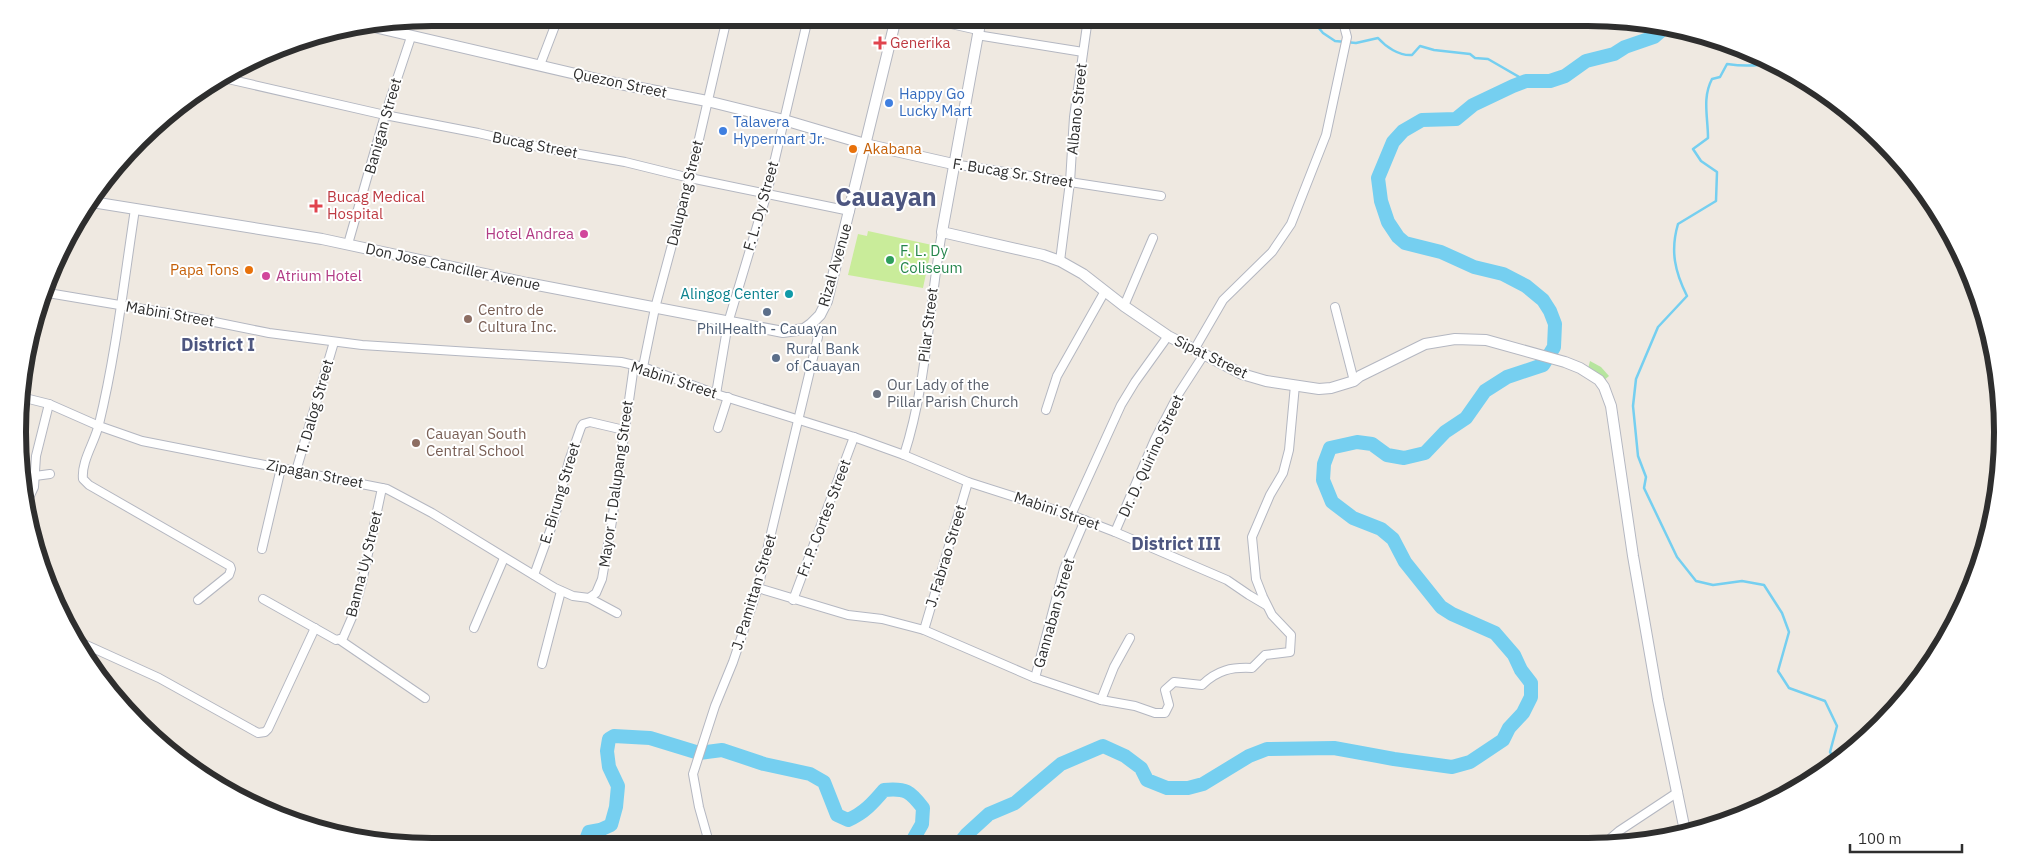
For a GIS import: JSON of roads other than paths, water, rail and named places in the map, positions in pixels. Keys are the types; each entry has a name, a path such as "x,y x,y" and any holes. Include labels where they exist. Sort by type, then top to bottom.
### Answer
{"main road":[{"name":"Rizal Avenue","path":"811,324 820,315 827,301 894,26"},
{"path":"957,26 978,32"},
{"name":"Pilar Street","path":"942,232 979,26"},
{"name":"Quezon Street","path":"383,30 610,82 707,101 784,120 865,144"},
{"name":"F. Bucag Sr. Street","path":"865,144 953,164"},
{"name":"Don Jose Canciller Avenue","path":"98,203 348,244 527,283 783,332 804,329 811,324"},
{"name":"Sipat Street","path":"942,232 1043,255 1060,261 1083,274 1124,306 1168,336 1203,356 1242,374 1266,381 1308,388 1332,388 1354,381 1406,352 1425,344 1442,341 1486,340 1565,362 1599,380 1609,398 1633,556 1658,700 1684,826"}],"street":[{"path":"540,65 555,26"},
{"name":"Dalupang Street","path":"643,367 655,308 690,178 725,26"},
{"name":"F. L. Dy Street","path":"716,394 728,322 767,193 806,26"},
{"name":"Albano Street","path":"1060,261 1070,182 1074,117 1087,26"},
{"path":"1194,350 1223,300 1272,252 1291,224 1326,135 1347,37 1345,26"},
{"path":"978,32 1083,52"},
{"name":"Banigan Street","path":"348,244 385,115 411,37"},
{"name":"Bucag Street","path":"231,80 385,115 539,147 625,162 690,178 850,211"},
{"name":"F. Bucag Sr. Street","path":"953,164 1161,196"},
{"path":"135,209 99,426 83,479 89,485 230,566 229,575 198,600"},
{"name":"Pilar Street","path":"904,455 910,438 921,381 942,232"},
{"path":"1124,306 1153,238"},
{"path":"1046,410 1057,376 1105,291"},
{"name":"Mabini Street","path":"51,294 186,316 269,333 334,342 408,349 567,358 643,367 716,394 854,437 904,455 968,482 1085,520 1227,580 1266,604"},
{"path":"1335,307 1354,381"},
{"name":"Rizal Avenue","path":"799,420 818,337 811,324"},
{"path":"1071,515 1121,405 1168,336"},
{"name":"T. Dalog Street","path":"296,471 334,342"},
{"name":"Dr. D. Quirino Street","path":"1115,532 1155,439 1179,394 1203,356"},
{"name":"Mayor T. Dalupang Street","path":"589,598 596,594 602,579 634,365"},
{"path":"758,588 848,616 889,621 924,630 1035,678 1101,700 1135,706 1155,714 1165,713 1169,705 1165,690 1174,682 1202,685 1212,676 1233,667 1252,668 1265,655 1290,652 1291,635 1272,615 1256,578 1252,537 1270,495 1283,473 1290,450 1295,385"},
{"path":"718,428 728,397"},
{"name":"Zipagan Street","path":"28,399 50,404 121,435 158,445 382,488 405,498 561,591 573,596 589,598 617,613"},
{"path":"31,493 34,487 36,456 50,404"},
{"name":"J. Pamittan Street","path":"708,838 693,774 758,588 799,420"},
{"name":"E. Birung Street","path":"534,575 554,520 568,461 582,424 590,422 624,430"},
{"name":"Fr. P. Cortes Street","path":"793,600 854,437"},
{"path":"262,549 281,468"},
{"path":"35,476 50,474"},
{"name":"J. Fabrao Street","path":"924,630 968,482"},
{"name":"Banna Uy Street","path":"340,640 348,630 353,615 382,488"},
{"name":"Gannaban Street","path":"1035,678 1064,569 1085,520"},
{"path":"474,628 504,558"},
{"path":"542,664 561,591"},
{"path":"263,599 340,640 425,698"},
{"path":"88,646 159,678 258,733 262,733 268,729 273,721 315,628"},
{"path":"1101,700 1114,667 1130,638"},
{"path":"1612,837 1678,792"}],"waterway":[{"path":"1316,26 1335,41 1356,43 1378,38 1393,50 1407,55 1412,55 1420,46 1434,50 1470,54 1475,58 1488,59 1526,81"},
{"path":"964,838 989,814 1015,803 1061,764 1103,746 1125,756 1141,768 1147,780 1167,788 1188,788 1203,784 1249,756 1267,749 1334,748 1452,767 1470,762 1503,740 1509,728 1523,713 1531,697 1531,683 1521,670 1514,655 1495,633 1452,614 1441,607 1405,562 1393,539 1381,529 1353,518 1332,502 1323,480 1324,464 1330,448 1357,442 1372,444 1387,455 1404,458 1425,453 1445,432 1466,418 1485,391 1507,377 1543,365 1554,347 1555,324 1543,300 1526,286 1503,274 1474,267 1441,252 1405,243 1398,237 1388,222 1381,201 1378,178 1393,142 1403,131 1422,120 1456,119 1473,105 1513,86 1526,81 1550,81 1565,76 1586,61 1614,54 1625,47 1654,37 1659,33"},
{"path":"1760,65 1727,64 1720,77 1712,79 1709,86 1706,100 1708,138 1693,149 1701,161 1717,172 1716,201 1678,224 1674,243 1675,261 1679,278 1687,296 1658,327 1636,379 1633,406 1638,456 1646,477 1644,488 1677,557 1696,581 1713,585 1742,581 1764,585 1782,613 1789,632 1778,671 1789,688 1825,701 1837,726 1830,752 1832,756"},
{"path":"587,838 589,832 611,825 616,807 618,786 609,767 607,751 609,739 614,736 650,738 699,753 722,750 764,764 810,774 824,782 837,815 848,820 868,807 884,790 903,790 911,794 923,808 922,824 914,838"}],"place":[{"name":"Generika","path":"880,43"},
{"name":"Happy Go Lucky Mart","path":"889,103"},
{"name":"Talavera Hypermart Jr.","path":"723,131"},
{"name":"Akabana","path":"853,149"},
{"name":"Bucag Medical Hospital","path":"316,206"},
{"name":"Hotel Andrea","path":"584,234"},
{"name":"F. L. Dy Coliseum","path":"890,260"},
{"name":"Papa Tons","path":"249,270"},
{"name":"Atrium Hotel","path":"266,276"},
{"name":"Alingog Center","path":"789,294"},
{"name":"PhilHealth - Cauayan","path":"767,312"},
{"name":"Centro de Cultura Inc.","path":"468,319"},
{"name":"Rural Bank of Cauayan","path":"776,358"},
{"name":"Our Lady of the Pillar Parish Church","path":"877,394"},
{"name":"Cauayan South Central School","path":"416,443"}],"district":[{"name":"Cauayan","path":"886,197"},
{"name":"District I","path":"218,345"},
{"name":"District III","path":"1176,544"}]}
